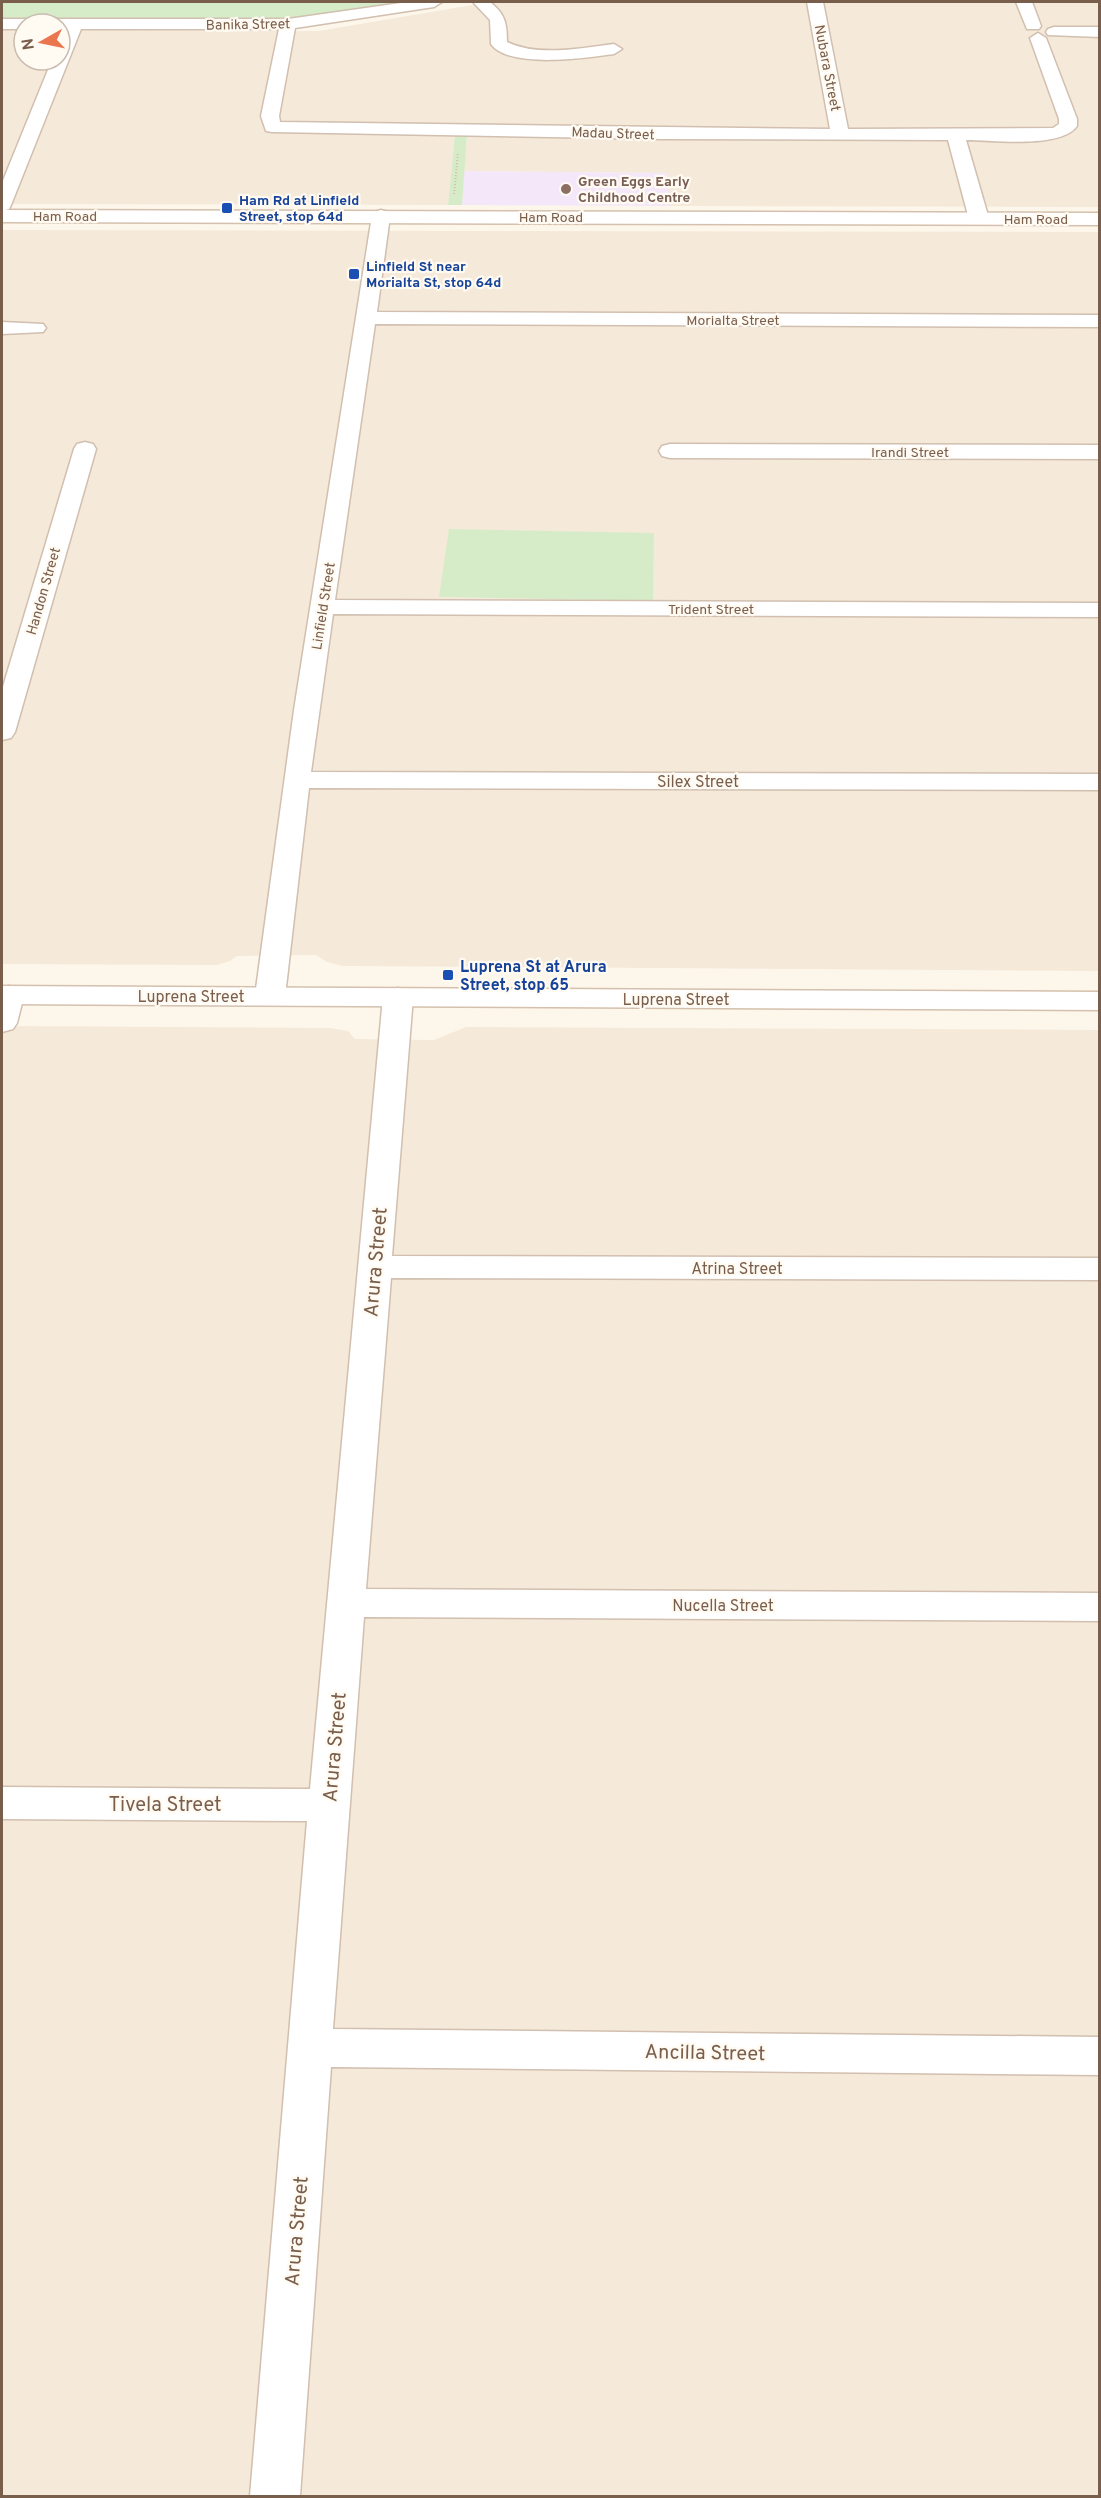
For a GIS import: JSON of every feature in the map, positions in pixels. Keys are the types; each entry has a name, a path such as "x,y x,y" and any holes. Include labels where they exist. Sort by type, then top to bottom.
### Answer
{"street":[{"name":"Banika Street","path":"72,24 288,24 320,21 434,2"},
{"path":"481,2 498,16 500,44 507,49 516,52 554,53 614,49"},
{"name":"Nubara Street","path":"815,2 840,135"},
{"path":"1024,2 1032,32 1100,32"},
{"name":"Madau Street","path":"288,24 270,116 272,127 662,134 1024,136 1059,132 1068,126 1068,119 1032,32"},
{"path":"2,205 50,72"},
{"path":"956,136 979,219"},
{"name":"Ham Road","path":"2,216 1100,219"},
{"name":"Linfield Street","path":"270,996 297,780 347,432 367,318 381,216"},
{"name":"Morialta Street","path":"367,318 1100,321"},
{"path":"2,328 36,328"},
{"name":"Handon Street","path":"2,732 85,450"},
{"name":"Irandi Street","path":"670,451 721,460 1100,452"},
{"name":"Trident Street","path":"323,608 1100,610"},
{"name":"Silex Street","path":"297,780 1100,782"},
{"name":"Luprena Street","path":"4,1004 270,996 1100,1001"},
{"name":"Arura Street","path":"275,2496 329,1805 398,997"},
{"name":"Atrina Street","path":"374,1267 1100,1269"},
{"name":"Nucella Street","path":"347,1604 1100,1607"},
{"name":"Tivela Street","path":"2,1803 329,1805"},
{"name":"Ancilla Street","path":"311,2048 1100,2056"}],"path":[{"path":"453,196 461,129"}],"shaded area":[{"path":"490,2 1099,2 1099,207 669,206 667,173 464,171 467,135 455,135 448,205 2,204 2,30 12,30 12,72 72,72 72,30 319,31"},
{"name":"Green Eggs Early Childhood Centre","path":"464,171 668,173 669,206 462,205"},
{"path":"2,230 1099,232 1099,971 343,966 327,962 316,955 237,956 217,965 2,964"},
{"path":"2,1026 330,1028 348,1031 355,1039 434,1040 466,1027 1099,1030 1099,2496 2,2496"}],"green space":[{"path":"2,2 402,2 293,18 72,18 72,12 12,12 12,18 2,18"},
{"path":"455,134 467,135 462,205 448,205"},
{"path":"449,529 654,533 653,601 439,597"}],"place":[{"name":"Green Eggs Early Childhood Centre","path":"566,189"},
{"name":"Ham Rd at Linfield Street, stop 64d","path":"227,208"},
{"name":"Linfield St near Morialta St, stop 64d","path":"354,274"},
{"name":"Luprena St at Arura Street, stop 65","path":"448,975"}]}
